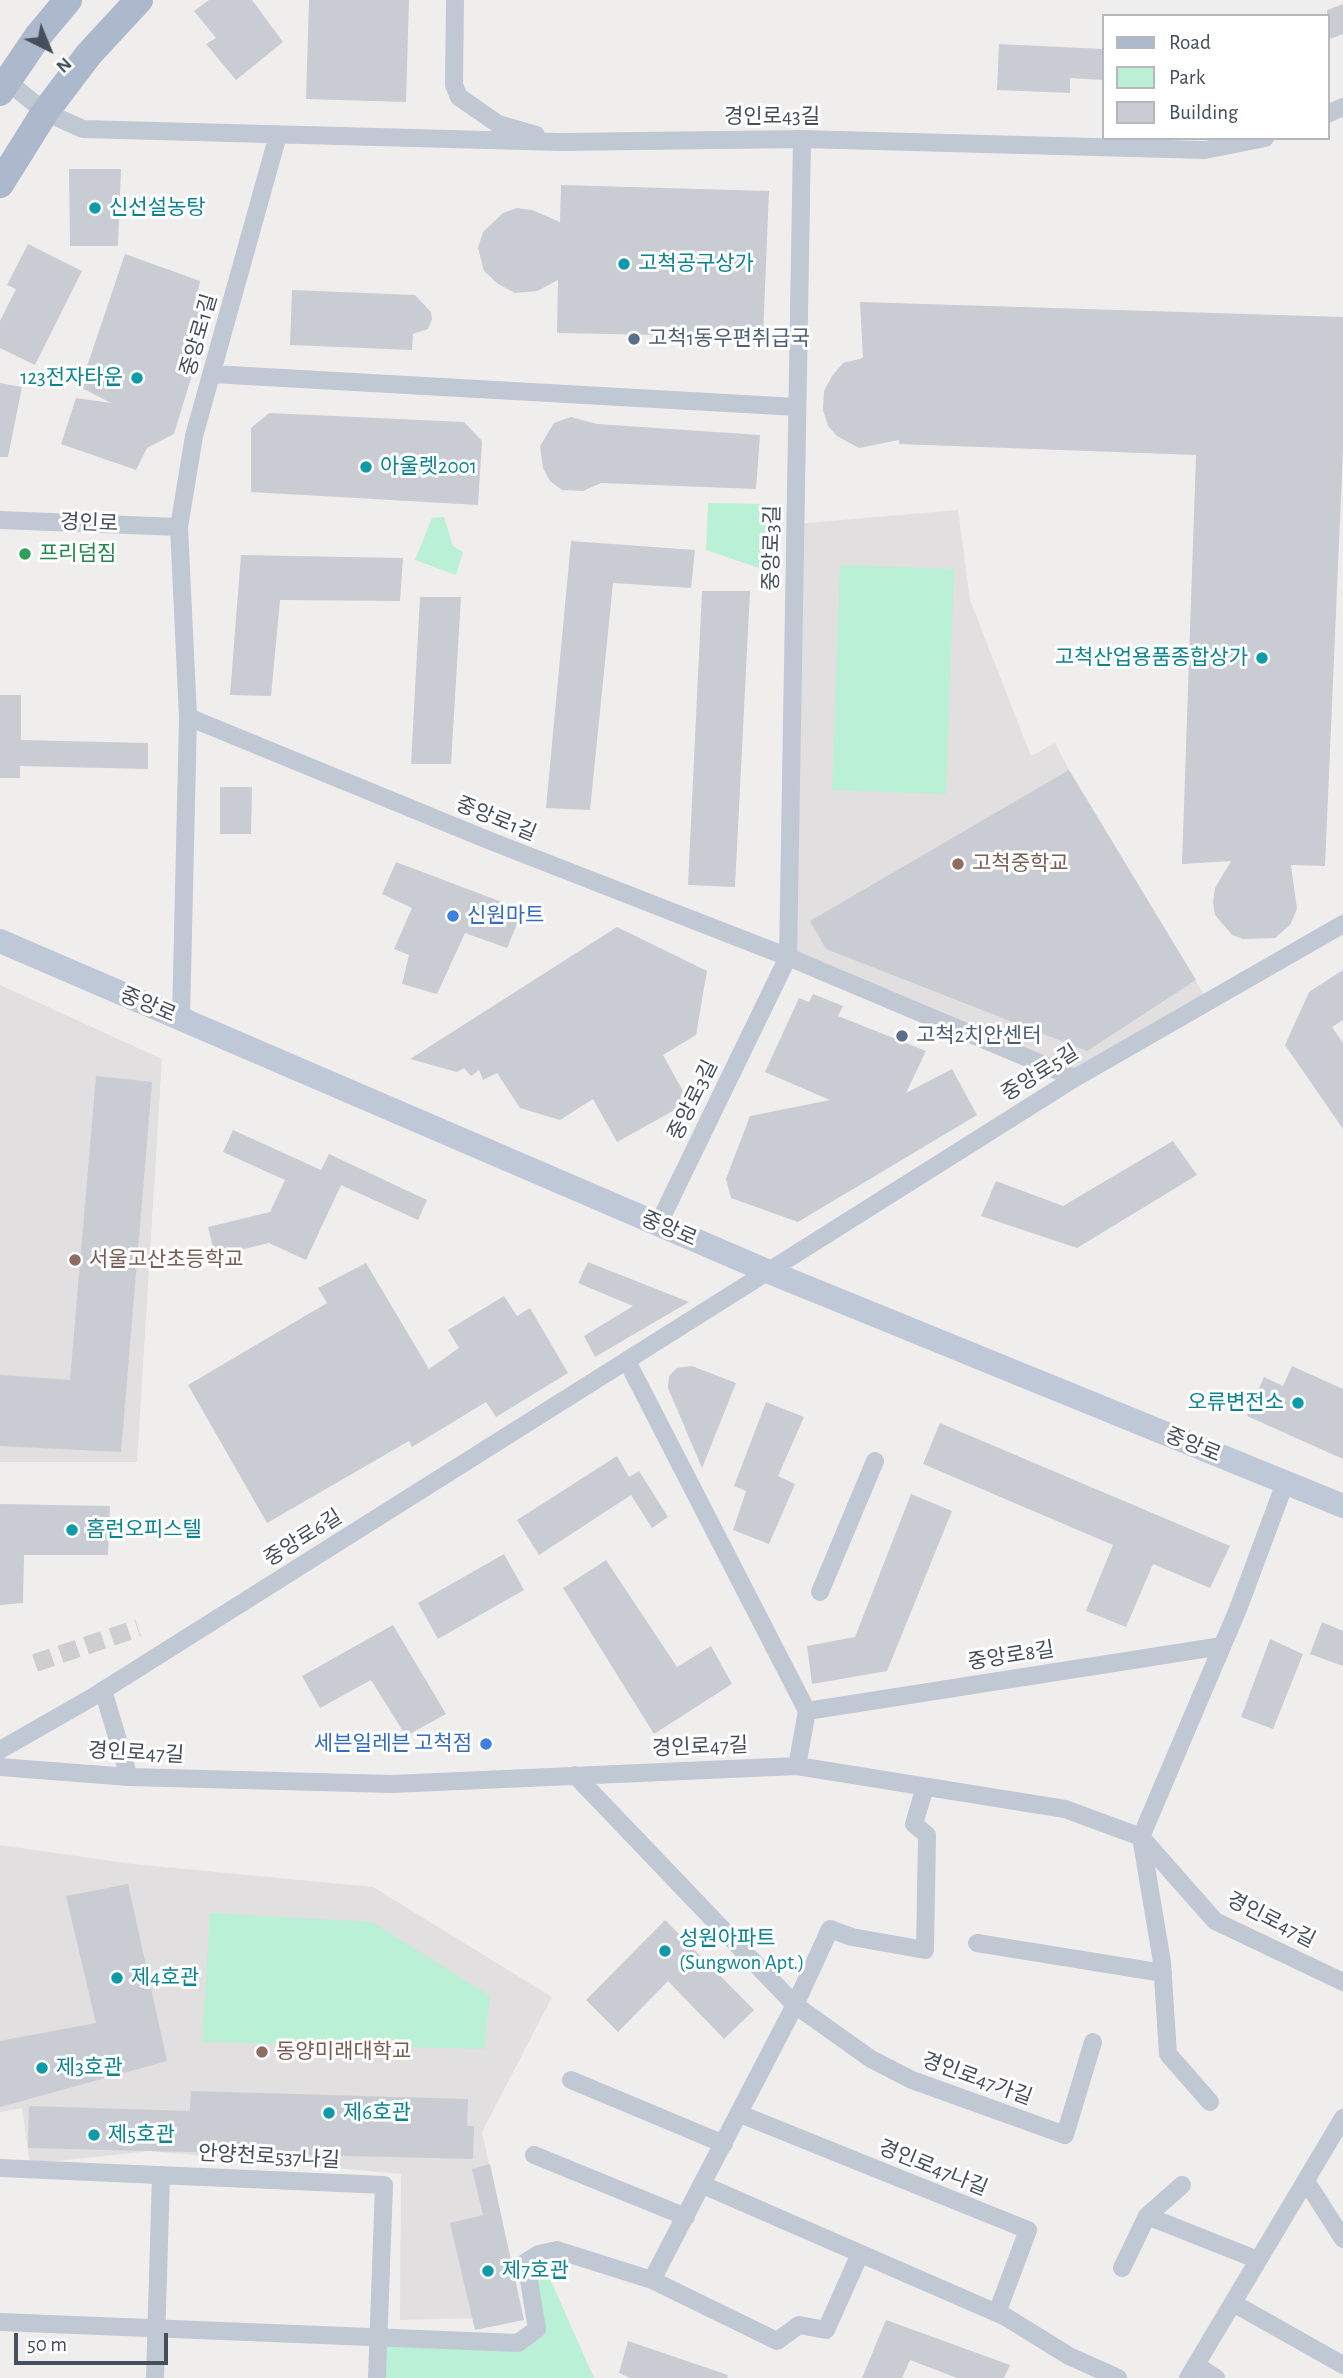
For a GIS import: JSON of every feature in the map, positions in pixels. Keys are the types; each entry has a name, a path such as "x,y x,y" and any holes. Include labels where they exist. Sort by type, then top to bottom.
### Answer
{"main road":[{"path":"3,87 37,36 68,0"},
{"path":"0,184 45,112 89,54 139,0"},
{"name":"중앙로","path":"0,941 767,1271 1343,1506"}],"street":[{"path":"455,0 454,85 460,97 498,124 559,142"},
{"name":"경인로43길","path":"3,87 45,112 83,129 559,142 802,139 1205,150 1255,140"},
{"name":"중앙로1길","path":"181,1019 188,717 179,527 194,436 278,135"},
{"name":"중앙로3길","path":"658,1224 788,957 802,139"},
{"path":"212,374 797,407"},
{"name":"경인로","path":"0,520 179,527"},
{"name":"중앙로1길","path":"188,717 488,840 788,957"},
{"name":"중앙로5길","path":"767,1271 1075,1078 1343,924"},
{"path":"788,957 1075,1078"},
{"name":"중앙로6길","path":"0,1750 103,1690 767,1271"},
{"path":"627,1361 807,1711 797,1766"},
{"path":"820,1592 875,1461"},
{"path":"1210,2102 1168,2054 1163,1973 1141,1837 1222,1646 1285,1483"},
{"name":"중앙로8길","path":"807,1711 1222,1646"},
{"path":"103,1690 129,1777"},
{"name":"경인로47길","path":"0,1767 129,1777 392,1784 797,1766 1065,1809 1141,1837 1215,1922 1343,1982"},
{"name":"경인로47가길","path":"575,1775 795,2005 871,2059 912,2080 1065,2135 1093,2042"},
{"path":"652,2280 740,2114 830,1929 852,1937 925,1950 927,1835 914,1824 925,1787"},
{"path":"977,1943 1163,1973"},
{"path":"571,2080 724,2144"},
{"name":"경인로47나길","path":"740,2114 1028,2230 997,2313"},
{"path":"1216,2378 1192,2372 1343,2118"},
{"path":"534,2155 686,2217"},
{"name":"안양천로537나길","path":"0,2168 384,2185 379,2336"},
{"path":"155,2378 161,2175"},
{"path":"1306,2181 1343,2239"},
{"path":"703,2185 997,2313 1069,2356 1118,2378"},
{"path":"1122,2268 1147,2216 1182,2185"},
{"path":"1147,2216 1258,2260"},
{"path":"0,2322 518,2343 537,2329 526,2262 539,2254 557,2250 652,2280 777,2341 799,2325 826,2330 860,2253"},
{"path":"1233,2303 1343,2365"},
{"path":"377,2378 379,2336"}],"shaded area":[{"name":"고척중학교","path":"958,510 970,600 1031,756 1055,743 1208,1001 1075,1078 788,957 795,524"},
{"name":"서울고산초등학교","path":"0,985 162,1059 137,1462 0,1462"},
{"name":"동양미래대학교","path":"0,1845 133,1864 373,1887 552,1997 482,2132 523,2317 400,2320 401,2174 150,2151 30,2164 22,2108 0,2112"}],"green space":[{"path":"708,503 767,504 765,570 706,550"},
{"path":"444,517 453,546 463,552 456,575 415,560 432,518"},
{"path":"840,565 954,569 946,794 832,790"},
{"path":"210,1913 372,1922 490,1996 484,2049 202,2042"},
{"path":"539,2254 594,2378 377,2378 379,2336 518,2343 537,2329 526,2262"}],"building":[{"path":"209,0 252,0 283,42 236,80 206,44 216,38 194,11"},
{"path":"309,0 409,0 406,102 306,99"},
{"path":"1343,4 1343,34 1329,39 1329,14 1327,10"},
{"path":"999,44 1102,49 1102,80 1070,78 1070,93 997,90"},
{"name":"신선설농탕","path":"69,169 121,169 118,246 70,246"},
{"name":"고척공구상가","path":"561,185 769,191 763,337 557,333 558,280 537,291 515,293 498,284 484,271 478,248 483,232 503,213 517,208 532,210 560,222"},
{"path":"28,244 82,271 35,365 0,348 0,321 16,289 7,285"},
{"name":"123전자타운","path":"125,254 200,281 196,301 208,322 174,434 147,448 136,470 61,444 76,398 111,403 80,387"},
{"path":"292,290 415,295 431,312 432,319 428,329 413,334 412,350 290,345"},
{"name":"고척산업용품종합상가","path":"860,302 1343,317 1343,451 1325,866 1291,865 1297,909 1290,925 1275,938 1243,939 1232,935 1215,915 1215,888 1231,861 1182,864 1196,455 899,444 899,440 859,448 837,436 828,426 823,410 824,391 832,376 843,363 863,358"},
{"path":"0,383 22,387 8,457 0,457"},
{"name":"아울렛2001","path":"269,413 464,422 482,441 478,505 251,492 251,428"},
{"path":"571,417 597,424 760,435 756,489 601,483 583,491 562,490 550,481 543,468 540,446 554,423"},
{"path":"571,541 695,550 691,588 613,583 590,810 546,808"},
{"path":"241,555 403,558 400,601 280,600 271,696 230,695"},
{"path":"702,591 750,591 735,887 688,885"},
{"path":"420,597 461,597 451,764 411,764"},
{"path":"0,695 21,695 21,740 148,743 148,769 20,766 20,778 0,778"},
{"path":"1069,770 1196,980 1087,1051 826,949 810,921"},
{"path":"220,787 252,787 251,834 220,834"},
{"path":"396,862 523,910 507,948 465,933 437,994 402,984 409,955 394,949 412,908 382,894"},
{"path":"617,927 707,971 696,1035 663,1055 689,1102 617,1142 593,1099 560,1120 520,1108 497,1073 483,1080 479,1070 471,1076 464,1068 457,1072 410,1059"},
{"path":"1343,970 1343,1020 1332,1027 1343,1043 1343,1129 1285,1045 1309,992"},
{"path":"813,994 843,1006 838,1016 926,1051 906,1093 952,1069 977,1115 798,1222 731,1198 726,1179 750,1116 830,1100 765,1072 799,998 809,1002"},
{"path":"96,1076 152,1082 121,1452 0,1446 0,1375 70,1380"},
{"path":"233,1130 321,1170 329,1154 427,1200 418,1220 341,1185 306,1260 269,1243 215,1256 208,1227 270,1212 285,1180 223,1152"},
{"path":"1173,1141 1197,1175 1077,1248 981,1216 996,1181 1063,1206"},
{"path":"588,1262 689,1302 595,1357 584,1336 633,1306 578,1283"},
{"path":"366,1263 429,1369 459,1348 448,1330 504,1296 517,1316 530,1308 568,1373 496,1417 486,1402 412,1447 409,1441 267,1523 188,1385 327,1303 318,1288"},
{"path":"692,1366 736,1383 702,1468 668,1388 669,1376 677,1368"},
{"name":"오류변전소","path":"1292,1366 1343,1389 1343,1459 1247,1416 1264,1377 1283,1386"},
{"path":"766,1402 804,1417 778,1476 795,1484 769,1544 733,1530 746,1491 734,1486"},
{"path":"940,1423 1230,1546 1210,1588 1153,1564 1126,1627 1086,1611 1113,1545 923,1464"},
{"path":"617,1456 629,1477 639,1471 668,1517 652,1528 631,1495 539,1555 517,1520"},
{"path":"911,1494 952,1511 887,1671 812,1684 807,1646 855,1637"},
{"path":"0,1504 110,1506 108,1555 24,1555 23,1603 0,1605"},
{"path":"504,1554 524,1590 438,1639 418,1603"},
{"path":"606,1560 677,1667 711,1646 732,1684 654,1734 563,1588"},
{"path":"1322,1622 1343,1631 1343,1666 1310,1654"},
{"path":"393,1625 446,1714 406,1736 371,1680 320,1708 302,1676"},
{"path":"1270,1639 1303,1654 1273,1729 1241,1717"},
{"name":"제4호관","path":"128,1884 167,2061 0,2107 0,2041 96,2023 66,1896"},
{"name":"성원아파트 (Sungwon Apt.)","path":"665,1920 754,2010 724,2039 668,1981 618,2032 586,2000"},
{"name":"제6호관","path":"191,2091 468,2099 467,2126 474,2126 473,2159 28,2148 29,2106 190,2111"},
{"name":"제7호관","path":"490,2164 524,2320 475,2330 450,2223 483,2215 472,2169"},
{"path":"886,2320 1010,2365 1004,2378 957,2378 910,2360 902,2378 862,2378"},
{"path":"628,2341 728,2375 727,2378 630,2378 619,2373"}],"tunnel":[{"path":"35,1663 138,1628"}],"place":[{"name":"신선설농탕","path":"95,208"},
{"name":"고척공구상가","path":"624,264"},
{"name":"고척1동우편취급국","path":"634,339"},
{"name":"123전자타운","path":"137,378"},
{"name":"아울렛2001","path":"366,467"},
{"name":"프리덤짐","path":"25,554"},
{"name":"고척산업용품종합상가","path":"1262,658"},
{"name":"고척중학교","path":"958,864"},
{"name":"신원마트","path":"453,916"},
{"name":"고척2치안센터","path":"902,1036"},
{"name":"서울고산초등학교","path":"75,1260"},
{"name":"오류변전소","path":"1298,1403"},
{"name":"홈런오피스텔","path":"72,1530"},
{"name":"세븐일레븐 고척점","path":"486,1744"},
{"name":"성원아파트 (Sungwon Apt.)","path":"665,1951"},
{"name":"제4호관","path":"117,1978"},
{"name":"동양미래대학교","path":"262,2052"},
{"name":"제3호관","path":"42,2068"},
{"name":"제6호관","path":"329,2113"},
{"name":"제5호관","path":"94,2135"},
{"name":"제7호관","path":"488,2271"}]}
